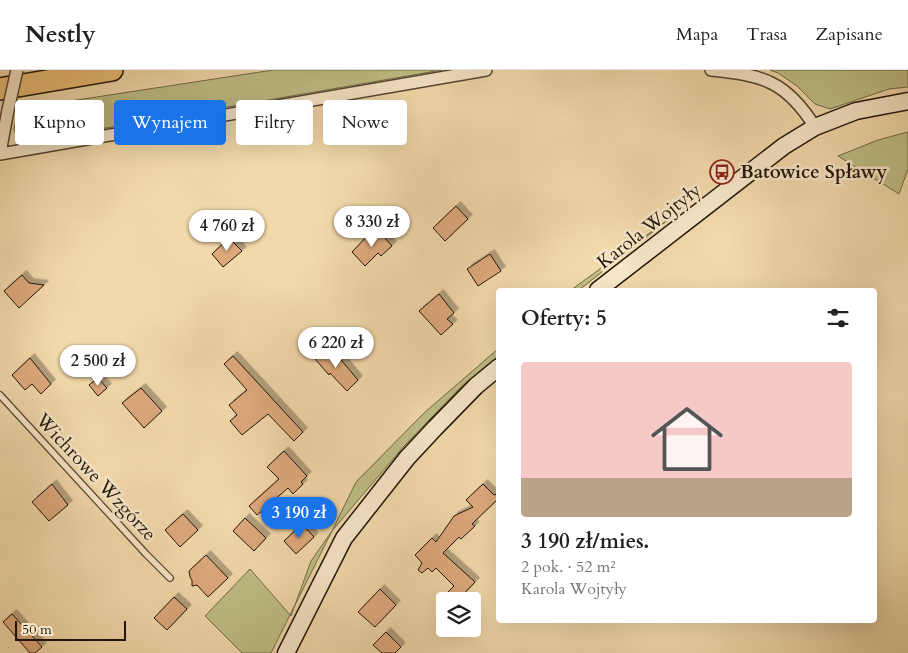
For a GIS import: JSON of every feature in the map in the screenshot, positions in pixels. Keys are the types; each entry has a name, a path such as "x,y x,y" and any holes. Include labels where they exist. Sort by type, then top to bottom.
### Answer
{"highway":[{"path":"0,89 112,70"}],"street":[{"path":"17,70 0,154 486,70"},
{"path":"711,70 756,77 779,86 798,103 815,127"},
{"name":"Karola Wojtyły","path":"601,288 776,152 815,127 856,111 908,101"},
{"path":"286,653 344,538 407,458 476,386 496,369"}],"lane":[{"name":"Wichrowe Wzgórze","path":"0,396 170,578"}],"shaded area":[{"path":"273,70 442,70 268,100 236,100 236,106 226,107 226,100 114,100 114,127 104,128 104,100 77,100"},
{"path":"770,70 908,70 908,87 889,89 830,109 815,104 797,86"},
{"path":"908,132 908,169 899,194 838,156 878,140"},
{"path":"673,216 582,288 574,288"},
{"path":"496,351 496,358 462,386 404,446 332,531 356,482 424,413"},
{"path":"332,531 295,605 311,561"},
{"path":"250,569 290,615 271,653 242,653 205,616"}],"building":[{"path":"456,206 468,219 445,241 433,228"},
{"path":"379,231 392,246 381,256 378,253 365,266 352,252 370,233 373,236"},
{"path":"229,238 242,251 223,267 212,254"},
{"path":"490,254 501,271 478,286 467,269"},
{"path":"22,275 29,283 44,285 19,308 4,291"},
{"path":"439,294 454,313 447,319 453,324 441,335 419,311"},
{"path":"327,348 335,356 337,355 358,380 347,391 315,359 319,355 319,350"},
{"path":"233,356 303,432 294,441 268,414 242,435 230,421 237,415 229,405 247,390 224,364"},
{"path":"30,358 51,384 41,394 32,384 25,390 12,375"},
{"path":"98,378 107,388 98,396 89,385"},
{"path":"141,388 162,411 144,428 122,403"},
{"path":"284,451 307,476 301,482 303,484 293,494 288,488 257,515 249,506 279,479 267,467"},
{"path":"52,484 68,505 49,521 32,502"},
{"path":"483,484 494,495 496,494 496,501 472,524 475,526 461,539 459,537 443,553 475,582 466,592 448,592 454,586 436,568 432,572 428,568 422,573 418,570 422,563 415,555 432,538 436,542 454,516 473,507 466,500"},
{"path":"183,514 198,530 180,547 165,530"},
{"path":"245,518 266,538 254,551 233,531"},
{"path":"302,524 314,537 296,554 284,541"},
{"path":"206,555 228,578 208,597 197,585 192,586 189,571"},
{"path":"380,589 396,605 375,627 358,612"},
{"path":"174,597 187,609 167,630 154,618"},
{"path":"12,614 42,647 35,653 30,653 3,622"},
{"path":"386,632 401,647 395,653 382,653 373,645"}],"place":[{"name":"Batowice Spławy","path":"722,172"}]}
